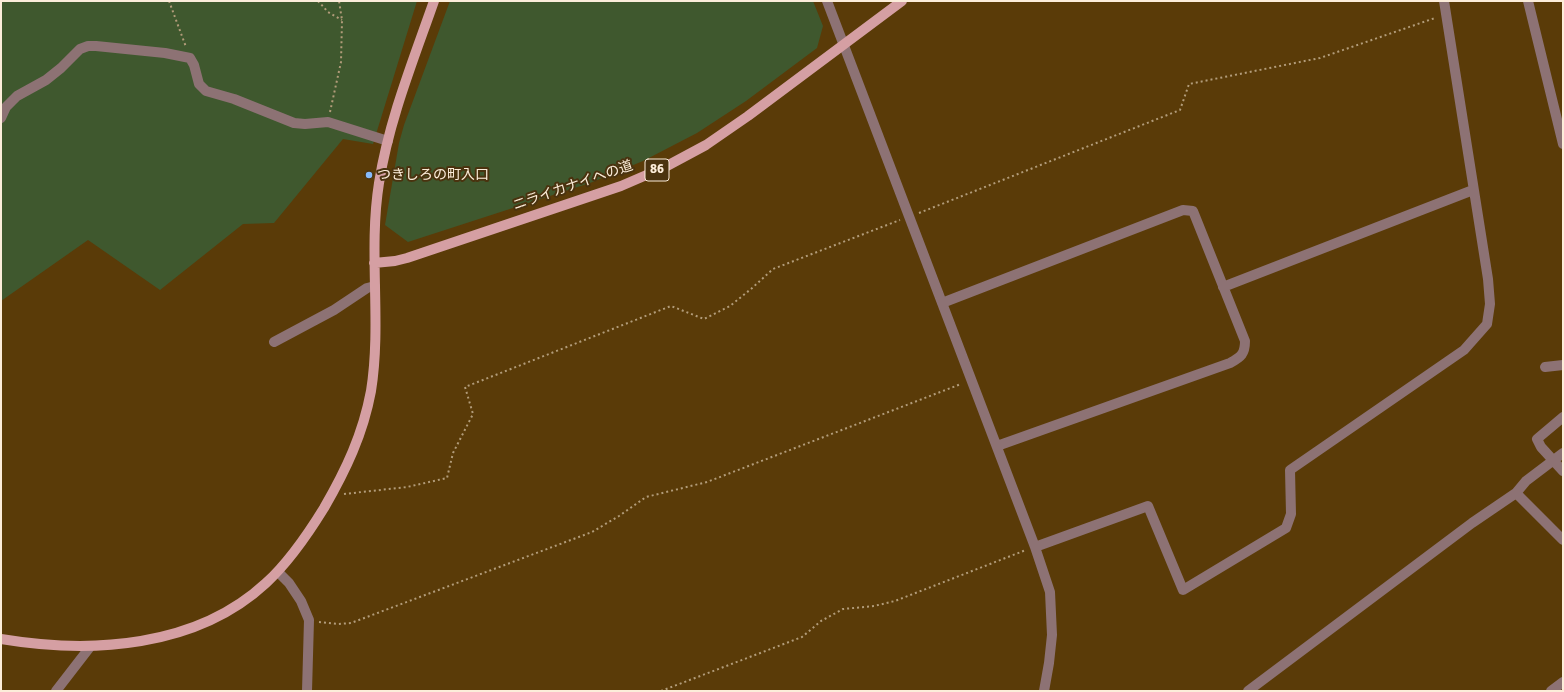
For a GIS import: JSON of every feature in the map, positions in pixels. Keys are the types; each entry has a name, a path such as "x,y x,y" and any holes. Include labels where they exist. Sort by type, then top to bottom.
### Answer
{"main road":[{"path":"1,639 48,645 90,647 112,645 170,635 200,626 225,614 265,584 278,572 318,517 349,462 364,422 370,392 375,353 374,240 379,184 388,141 399,101 434,1"},
{"name":"ニライカナイへの道","path":"374,263 407,258 621,186 665,167 706,145 748,116 902,1"}],"street":[{"path":"828,1 1035,547 1050,592 1052,635 1050,663 1044,691"},
{"path":"1035,547 1148,506 1183,590 1286,528 1291,514 1290,470 1464,350 1487,324 1490,304 1488,279 1444,1"},
{"path":"1528,1 1563,144"},
{"path":"1,118 6,107 13,99 46,80 61,68 74,53 83,47 96,46 190,58 194,65 199,84 206,91 234,99 294,123 305,124 328,122 388,141"},
{"path":"1223,287 1473,190"},
{"path":"942,303 1183,210 1193,211 1245,341 1245,349 1242,357 1230,363 997,446"},
{"path":"274,342 334,310 367,288 375,286"},
{"path":"1545,367 1563,365"},
{"path":"1563,417 1538,439 1541,447 1563,471"},
{"path":"1248,691 1472,523 1516,493 1526,481 1563,453"},
{"path":"1516,493 1563,540"},
{"path":"278,572 289,583 301,601 309,620 307,691"},
{"path":"56,691 90,647"},
{"path":"1551,691 1563,682"}],"path":[{"path":"170,1 190,58"},
{"path":"318,1 328,12 342,20"},
{"path":"328,122 341,62 342,20 339,1"},
{"path":"331,495 406,487 447,478 453,453 473,414 465,387 670,306 704,319 730,306 773,269 1180,110 1188,84 1320,58 1446,14"},
{"path":"309,620 338,624 351,623 592,532 619,516 646,497 707,482 972,380"},
{"path":"661,691 802,637 821,621 843,609 874,606 896,601 1035,547"}],"green space":[{"path":"1,1 417,1 373,144 343,139 274,223 243,224 160,290 88,240 1,301"},
{"path":"450,1 813,1 823,26 817,48 746,101 697,133 643,161 590,183 408,242 385,225 399,143 404,125"}],"place":[{"name":"つきしろの町入口","path":"369,175"}]}
